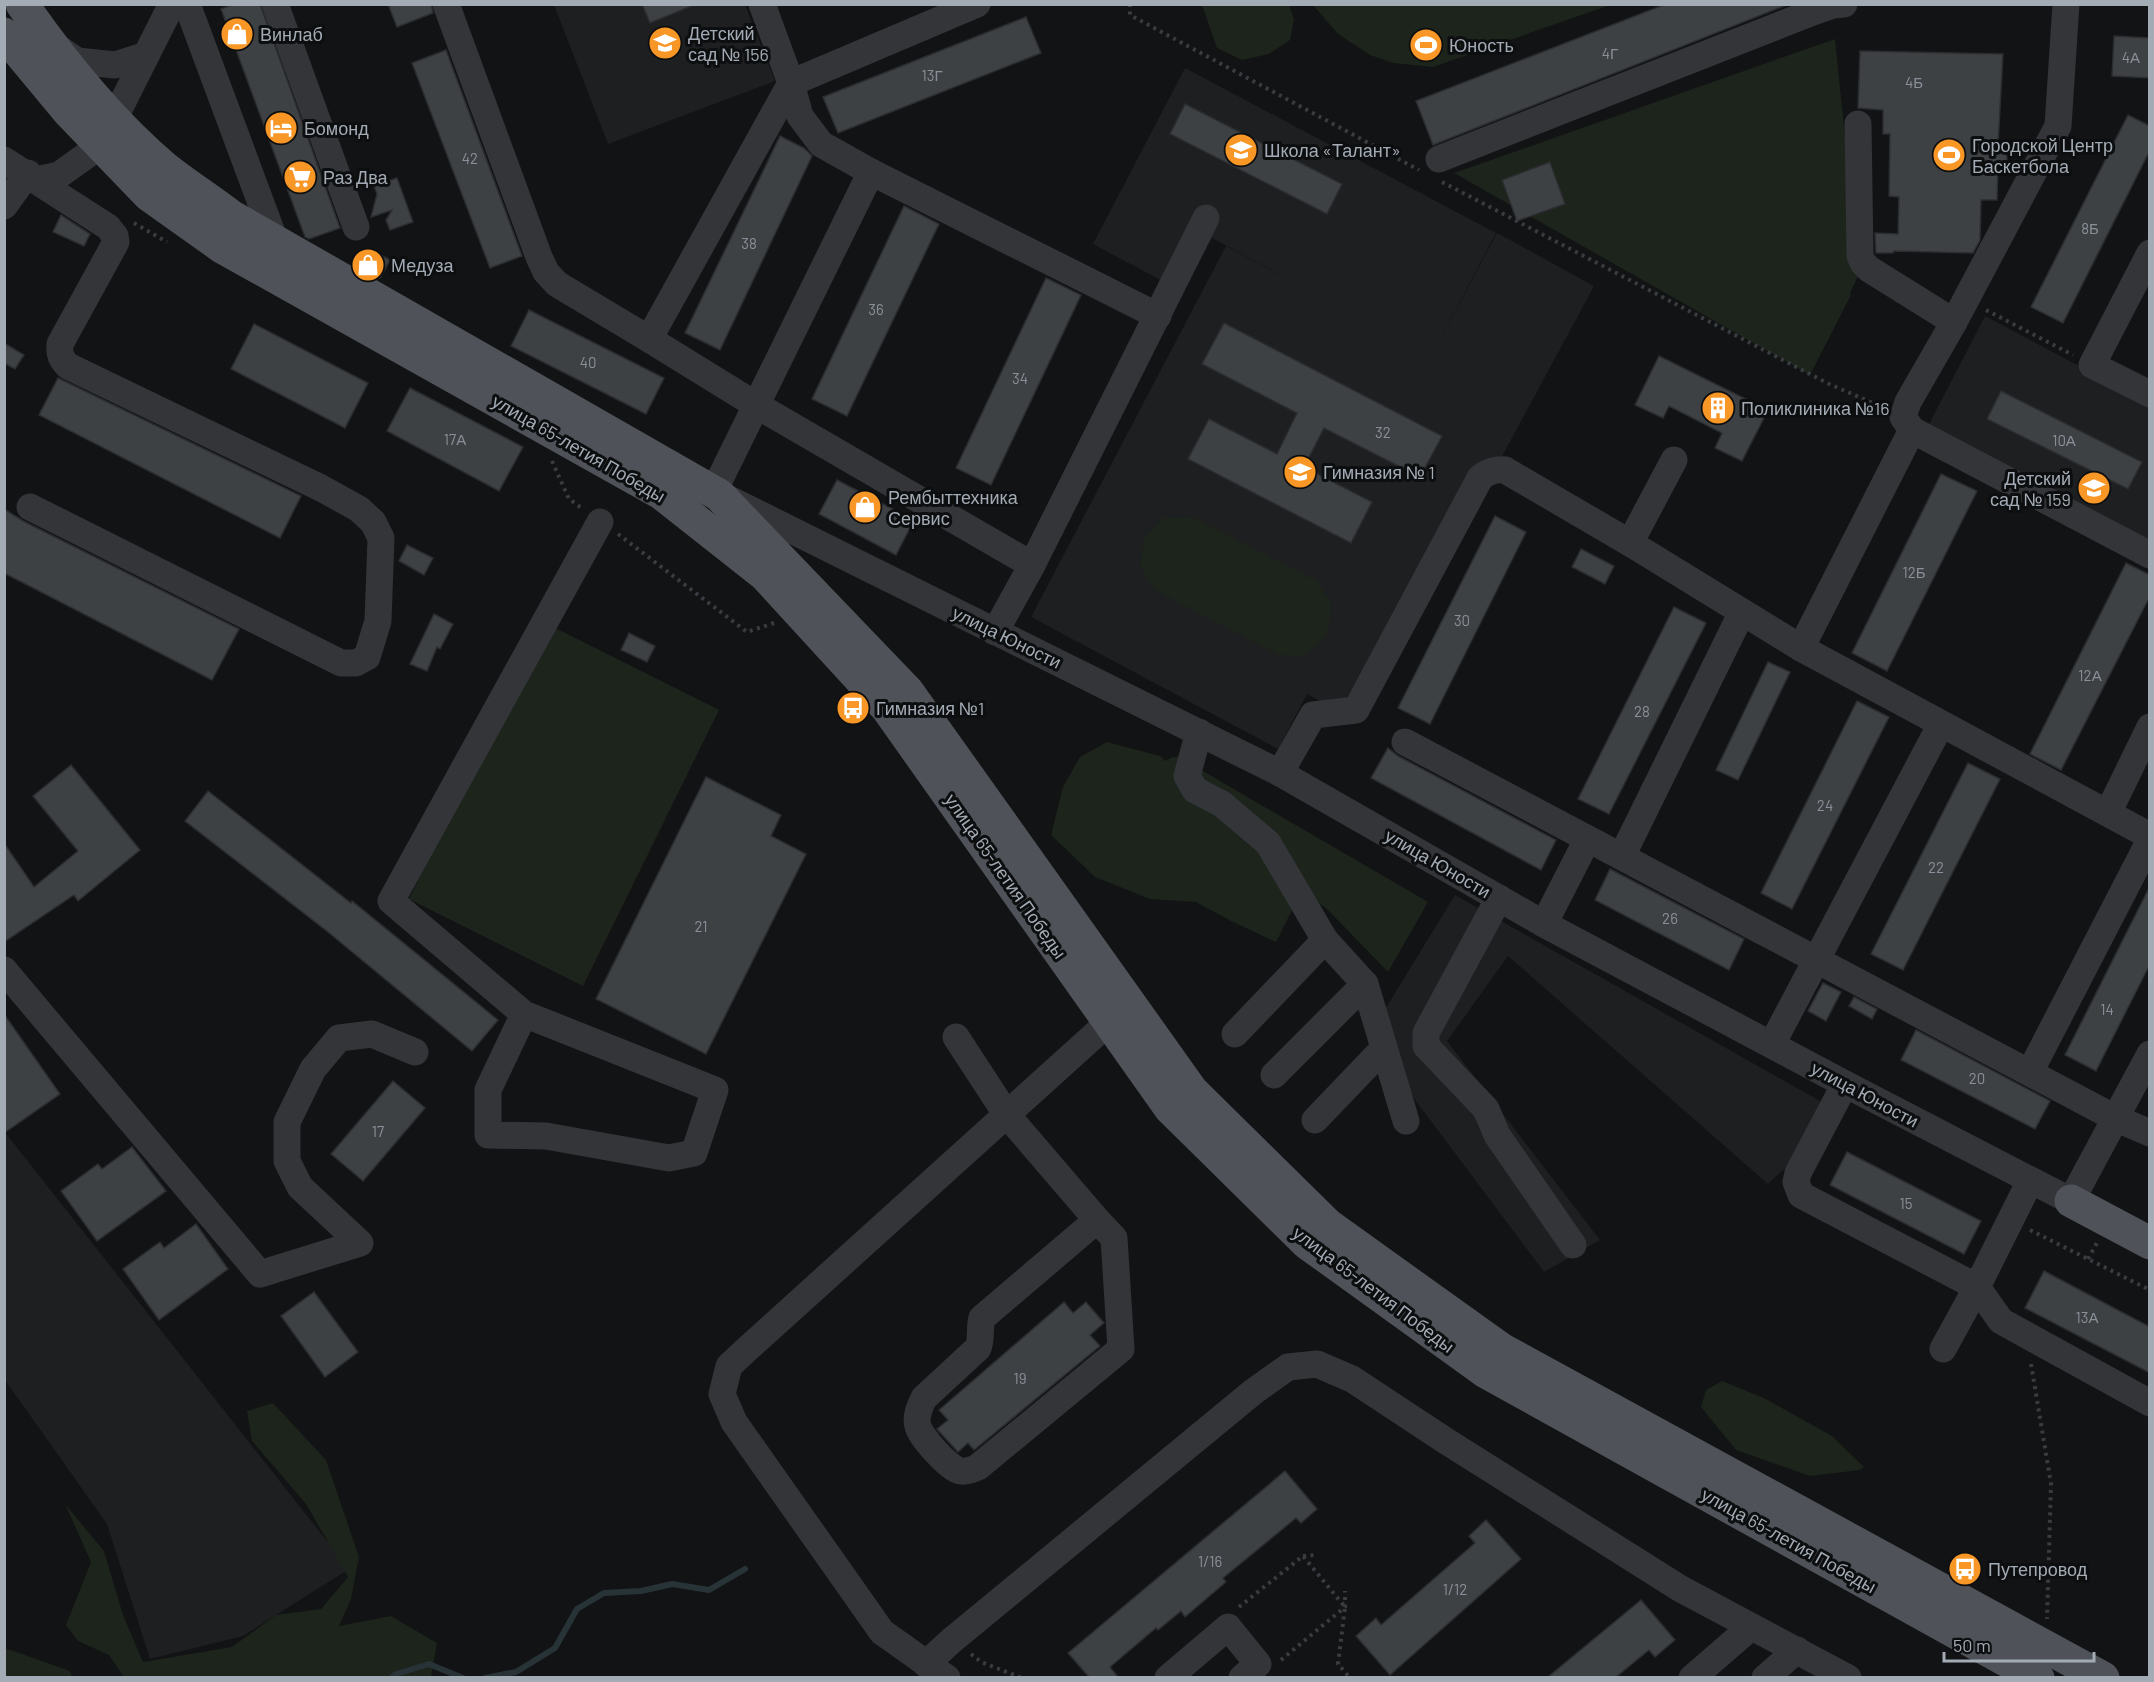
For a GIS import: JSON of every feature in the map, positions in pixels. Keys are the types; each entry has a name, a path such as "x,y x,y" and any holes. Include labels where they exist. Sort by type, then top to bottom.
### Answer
{"main road":[{"path":"22,4 108,132"},
{"name":"улица 65-летия Победы","path":"5,35 68,111 164,166 231,216 717,493 908,692 1192,1091 1328,1225 1501,1349 2103,1677"},
{"name":"улица 65-летия Победы","path":"108,132 149,195 222,247 661,493 765,575 888,708 1170,1108 1307,1243 1486,1372 2038,1677"},
{"name":"улица Юности","path":"2071,1201 2150,1243"}],"street":[{"path":"4,206 32,176 59,175 108,132 172,4"},
{"path":"187,4 276,241"},
{"path":"275,4 356,227"},
{"path":"447,4 539,257 546,272 557,284 756,405 1032,565"},
{"path":"762,4 801,116 821,144 871,172 1158,315"},
{"path":"649,339 791,83 977,4"},
{"path":"1434,170 1813,12 1844,4"},
{"path":"1801,648 1907,424 1908,402 1960,311 2058,126 2066,4"},
{"path":"46,39 77,61 115,65 146,55"},
{"path":"1858,124 1860,256 1863,263 1869,269 1960,311"},
{"path":"4,160 108,227 115,236 116,242 60,344 59,352 68,366 321,488 359,509 373,522 381,538 378,621 367,657 356,663 341,663 30,507"},
{"path":"717,493 756,405 871,172"},
{"path":"994,632 1032,565 1206,218"},
{"path":"2150,253 2092,365 2150,394"},
{"path":"1907,424 2150,555"},
{"path":"1630,543 1674,460"},
{"path":"1280,773 1313,716 1356,710 1480,478 1485,473 1498,469 1505,470 1630,543 1801,648 2108,813 2150,838 2030,1072"},
{"name":"улица Юности","path":"717,493 1280,773 1544,924 2071,1201"},
{"path":"524,1014 488,1090 488,1135 546,1136 669,1158 694,1153 715,1090 524,1014 391,901 600,522"},
{"path":"1622,856 1742,612"},
{"path":"1772,1044 1941,724"},
{"path":"2108,813 2150,727"},
{"path":"1199,732 1187,776 1195,790 1222,804 1268,843 1324,940 1365,984 1406,1121"},
{"path":"1405,742 2115,1118 2150,1133"},
{"path":"1544,924 1587,840"},
{"path":"1499,898 1426,1033 1426,1046 1486,1109 1497,1134 1573,1245"},
{"path":"1235,1034 1324,940"},
{"path":"4,970 260,1274 360,1243 300,1187 287,1161 287,1122 313,1069 339,1038 372,1034 416,1052"},
{"path":"1274,1075 1365,984"},
{"path":"1109,1022 729,1366 722,1394 734,1422 882,1632 936,1671 951,1641 1254,1392 1288,1367 1317,1364 1352,1379 1681,1590 1848,1677"},
{"path":"956,1038 1007,1115 1114,1238 1121,1349 978,1467 968,1472 951,1468 917,1425 919,1407 924,1398 978,1348 982,1318 1097,1220"},
{"path":"1315,1120 1384,1048"},
{"path":"2071,1201 2150,1053"},
{"path":"1845,1084 1798,1173 1796,1182 1801,1195 1977,1287 2001,1321 2150,1403"},
{"path":"1943,1349 2030,1181"},
{"path":"1168,1677 1228,1627 1258,1664 1242,1677"},
{"path":"1692,1677 1750,1627"},
{"path":"1765,1677 1797,1650"}],"path":[{"path":"1130,4 1130,15 1434,170 1819,379 1907,424"},
{"path":"131,222 172,245"},
{"path":"1960,311 2092,365"},
{"path":"548,451 569,499 747,632 780,620"},
{"path":"2010,1220 2150,1290"},
{"path":"2026,1335 2051,1484 2047,1623"},
{"path":"1303,1556 1345,1607"},
{"path":"1231,1613 1303,1556 1315,1556"},
{"path":"1345,1591 1338,1664 1350,1677"},
{"path":"1276,1664 1345,1607"},
{"path":"951,1641 981,1662 1022,1677"}],"shaded area":[{"name":"Детский сад № 156","path":"554,5 745,5 775,81 608,144"},
{"path":"1202,5 1289,5 1294,20 1290,40 1269,54 1242,60 1217,48"},
{"name":"Юность","path":"1313,5 1610,5 1433,67 1393,63 1370,55 1338,34"},
{"path":"1835,39 1859,274 1851,295 1810,375 1454,173"},
{"name":"Гимназия № 1","path":"1185,68 1496,233 1432,355 1497,233 1594,286 1431,588 1341,712 1307,694 1278,749 1031,617 1226,246 1381,328 1212,238 1183,292 1093,244"},
{"name":"Детский сад № 159","path":"1985,316 2149,403 2149,547 1926,430"},
{"path":"1193,517 1317,581 1332,605 1327,635 1305,656 1278,655 1155,590 1140,566 1144,538 1163,518"},
{"path":"545,623 719,710 583,986 409,899"},
{"path":"1107,742 1160,756 1165,761 1179,757 1428,902 1388,972 1326,908 1301,892 1276,942 1196,902 1150,899 1095,877 1051,835 1063,787 1080,757"},
{"path":"1455,895 1843,1114 1768,1184 1508,956 1447,1041 1600,1240 1544,1272 1368,1037"},
{"path":"4,1131 349,1569 243,1636 150,1659 107,1524 5,1380"},
{"path":"1722,1381 1764,1398 1832,1436 1864,1467 1860,1470 1810,1476 1736,1450 1701,1407 1706,1390"},
{"path":"273,1403 326,1460 359,1557 351,1599 339,1626 391,1616 437,1643 431,1677 124,1677 109,1655 78,1641 66,1625 91,1562 65,1504 104,1551 123,1615 143,1662 232,1647 276,1615 321,1609 348,1577 306,1504 252,1441 247,1411"},
{"path":"5,1648 70,1671 72,1677 5,1677"}],"building":[{"path":"234,4 260,4 340,228 309,239 305,237 221,9"},
{"path":"388,4 431,4 433,13 397,27"},
{"path":"642,4 693,4 694,5 650,23"},
{"path":"1666,4 1789,4 1433,145 1416,101"},
{"path":"1026,17 1041,53 838,133 823,97"},
{"path":"2114,36 2150,38 2150,78 2112,76"},
{"path":"446,50 522,256 490,268 412,63"},
{"name":"Городской Центр Баскетбола","path":"1860,51 2003,54 1998,145 2007,145 2007,165 1998,165 1997,200 1981,200 1980,240 1973,253 1894,251 1893,253 1876,253 1875,233 1898,234 1899,197 1889,196 1890,134 1883,134 1883,110 1858,108"},
{"path":"1185,104 1342,184 1327,214 1170,134"},
{"path":"2128,115 2150,126 2150,150 2063,323 2031,307"},
{"path":"780,136 804,148 812,156 720,350 685,333"},
{"path":"1550,162 1565,204 1517,221 1502,180"},
{"path":"397,178 413,222 390,230 386,220 392,210 371,217 377,194 374,186"},
{"path":"904,206 939,224 847,416 812,399"},
{"path":"61,215 90,234 84,246 53,232"},
{"path":"370,249 390,260 380,278 360,267"},
{"path":"1046,278 1081,295 991,485 956,468"},
{"path":"529,310 664,378 646,414 511,346"},
{"path":"1224,323 1442,436 1420,477 1324,428 1304,467 1372,502 1351,543 1188,459 1209,419 1277,454 1297,413 1202,364"},
{"path":"254,324 368,383 345,428 231,369"},
{"path":"4,343 24,355 15,369 4,363"},
{"name":"Поликлиника №16","path":"1659,356 1768,410 1742,461 1715,448 1722,433 1669,406 1663,418 1635,405"},
{"path":"58,378 301,496 280,538 39,415"},
{"path":"410,388 523,447 499,491 387,431"},
{"path":"2001,391 2142,462 2128,489 1987,419"},
{"path":"1941,474 1977,491 1887,671 1852,653"},
{"path":"837,480 914,520 896,555 819,514"},
{"path":"4,509 23,521 239,629 212,680 4,573"},
{"path":"1495,516 1526,532 1430,724 1398,708"},
{"path":"407,545 433,558 424,575 399,561"},
{"path":"1581,549 1614,566 1605,584 1572,567"},
{"path":"2126,563 2150,575 2150,596 2061,770 2030,754"},
{"path":"1674,607 1706,623 1609,814 1578,799"},
{"path":"434,614 453,624 440,649 437,647 427,671 410,664"},
{"path":"629,633 655,646 647,662 621,650"},
{"path":"1768,662 1790,672 1738,780 1716,770"},
{"path":"1857,701 1889,717 1792,909 1761,893"},
{"path":"1388,748 1398,756 1556,840 1541,870 1371,778"},
{"path":"1968,763 2000,779 1903,970 1871,954"},
{"path":"71,765 140,850 78,901 74,895 4,942 4,843 34,887 78,851 33,796"},
{"path":"706,777 781,815 771,836 806,854 706,1054 596,999"},
{"path":"208,791 351,903 352,901 498,1020 472,1051 328,932 185,821"},
{"path":"1610,869 1744,939 1729,970 1595,900"},
{"path":"2150,886 2150,964 2096,1071 2065,1055"},
{"path":"1823,983 1841,992 1826,1021 1808,1011"},
{"path":"1854,997 1877,1009 1872,1019 1849,1006"},
{"path":"4,1014 60,1094 4,1133"},
{"path":"1916,1030 2050,1101 2035,1129 1901,1060"},
{"path":"393,1081 425,1108 363,1181 331,1154"},
{"path":"132,1147 166,1191 97,1241 61,1191 98,1164 102,1169"},
{"path":"1847,1152 1981,1221 1964,1254 1830,1185"},
{"path":"196,1224 228,1269 159,1320 123,1269 160,1242 164,1248"},
{"path":"2044,1271 2150,1327 2150,1373 2025,1308"},
{"path":"314,1292 358,1352 325,1377 281,1316"},
{"path":"1064,1302 1073,1313 1086,1302 1104,1323 1090,1335 1100,1346 974,1450 968,1443 958,1452 937,1429 948,1420 939,1410"},
{"path":"1285,1471 1317,1509 1301,1523 1296,1518 1223,1578 1226,1582 1185,1617 1181,1611 1158,1630 1156,1628 1110,1667 1118,1677 1089,1677 1068,1653"},
{"path":"1486,1520 1521,1559 1390,1675 1356,1636 1376,1618 1381,1625 1475,1543 1469,1536"},
{"path":"1641,1600 1675,1640 1655,1657 1649,1650 1616,1677 1548,1677"}],"waterway":[{"path":"485,1678 516,1672 555,1648 577,1609 604,1593 641,1591 672,1584 709,1590 745,1569"},
{"path":"391,1678 396,1674 429,1664 463,1678"}],"place":[{"name":"Винлаб","path":"237,34"},
{"name":"Детский сад № 156","path":"665,43"},
{"name":"Юность","path":"1426,45"},
{"name":"Бомонд","path":"281,128"},
{"name":"Школа «Талант»","path":"1241,150"},
{"name":"Городской Центр Баскетбола","path":"1949,155"},
{"name":"Раз Два","path":"300,177"},
{"name":"Медуза","path":"368,265"},
{"name":"Поликлиника №16","path":"1718,408"},
{"name":"Гимназия № 1","path":"1300,472"},
{"name":"Детский сад № 159","path":"2094,488"},
{"name":"Рембыттехника Сервис","path":"865,507"},
{"name":"Гимназия №1","path":"853,708"},
{"name":"Путепровод","path":"1965,1569"}]}
